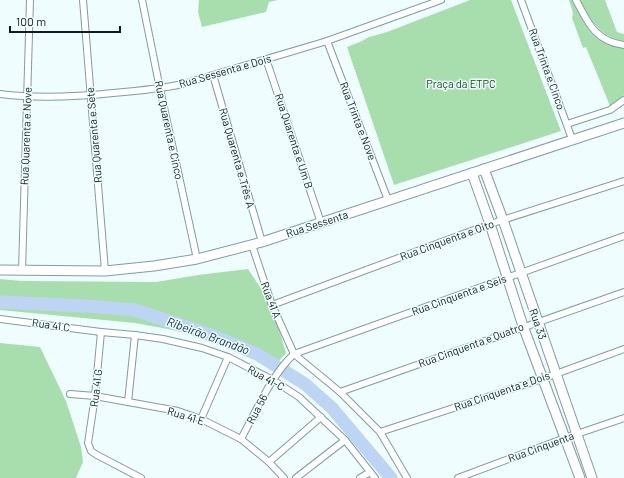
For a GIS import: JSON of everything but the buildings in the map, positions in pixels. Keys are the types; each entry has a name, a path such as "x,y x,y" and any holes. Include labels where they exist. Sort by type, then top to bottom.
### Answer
{"street":[{"name":"Rua Quarenta e Nove","path":"22,271 30,0"},
{"name":"Rua Quarenta e Sete","path":"83,0 105,271"},
{"name":"Rua Quarenta e Cinco","path":"142,0 197,259"},
{"name":"Rua Sessenta e Dois","path":"0,94 27,97 91,95 160,89 327,41 441,0"},
{"name":"Rua Trinta e Cinco","path":"521,0 572,139"},
{"path":"576,0 590,25 600,37 612,43 624,45"},
{"name":"Rua Trinta e Nove","path":"327,41 388,200"},
{"name":"Rua Quarenta e Um B","path":"266,58 321,223"},
{"name":"Rua Quarenta e Três A","path":"213,75 262,242"},
{"path":"567,124 610,110 624,100"},
{"name":"Rua Sessenta","path":"0,270 105,271 154,266 197,259 262,242 624,122"},
{"name":"Rua 33","path":"484,169 578,434 592,478"},
{"name":"Rua 33","path":"472,173 523,326 580,478"},
{"name":"Rua Cinquenta e Oito","path":"272,305 490,224 624,181"},
{"name":"Rua Cinquenta e Seis","path":"294,354 624,236"},
{"name":"Rua 41 A","path":"252,245 272,305 294,354"},
{"name":"Rua Cinquenta e Quatro","path":"340,392 523,326 624,292"},
{"name":"Rua 41 C","path":"0,319 101,332"},
{"name":"Rua 41-C","path":"101,332 135,335 202,348 228,357 272,380 299,397 345,440 374,478"},
{"name":"Rua 41 G","path":"101,332 95,396 88,443 91,450 97,455 141,478"},
{"path":"128,402 135,335"},
{"name":"Rua Cinquenta e Dois","path":"380,432 542,379 624,349"},
{"path":"294,354 340,392 380,432 407,478"},
{"name":"Rua 56","path":"241,439 272,380 279,373 287,360 294,354"},
{"path":"201,419 228,357"},
{"name":"Rua 41 E","path":"70,394 95,396 178,411 201,419 241,439 269,462 284,478"},
{"path":"269,462 321,417"},
{"name":"Rua Cinquenta","path":"458,478 624,418"},
{"path":"296,478 345,440"},
{"path":"360,478 370,472"}],"green space":[{"path":"199,0 278,0 269,2 266,12 202,27 198,12"},
{"name":"Praça da ETPC","path":"470,0 511,0 561,131 394,185 347,47 369,37 387,32"},
{"path":"569,0 572,0 591,33 604,43 624,48 624,95 610,106 586,47 583,48 572,18 573,13"},
{"path":"579,0 605,0 617,32 624,34 624,41 608,36 602,32 592,21"},
{"path":"248,269 272,305 286,353 272,368 227,346 201,336 135,323 0,310 0,279 22,281 156,282"},
{"path":"0,343 40,347 66,401 81,447 83,462 76,478 0,478"}],"waterway":[{"name":"Ribeirão Brandão","path":"0,302 135,310 211,335 257,354 305,384 332,408 391,478"}]}
